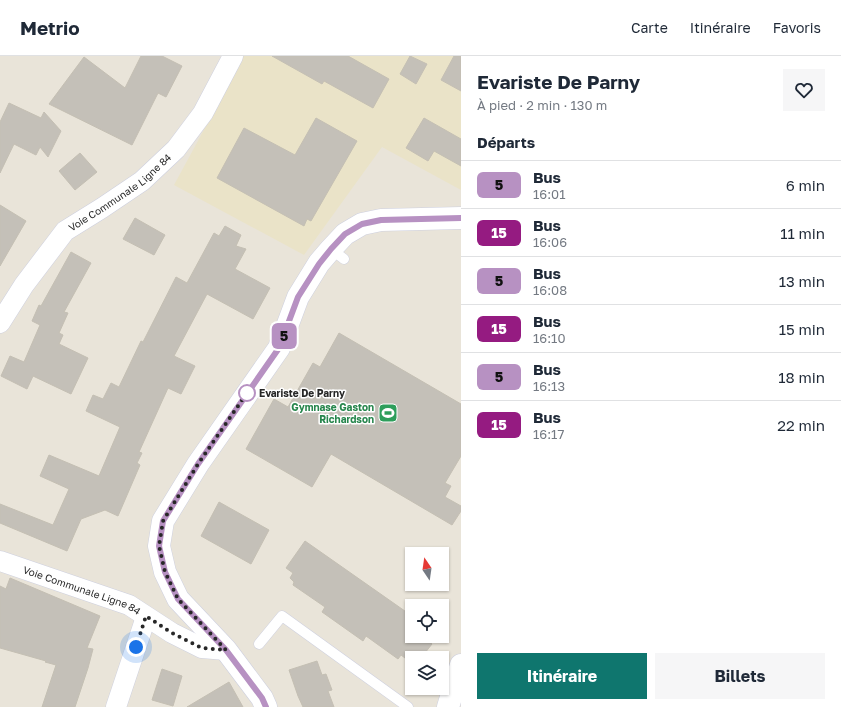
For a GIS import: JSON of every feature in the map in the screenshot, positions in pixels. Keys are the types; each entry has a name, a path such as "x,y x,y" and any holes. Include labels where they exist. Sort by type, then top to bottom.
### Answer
{"main road":[{"path":"266,707 258,692 226,650 178,599 165,572 159,546 163,521 198,464 279,348 298,297 319,264 338,254 345,234 362,224 381,220 461,218"},
{"path":"448,707 460,669"}],"street":[{"name":"Voie Communale Ligne 84","path":"0,323 24,285 65,231 142,181 176,149 203,113 233,56"},
{"name":"Voie Communale Ligne 84","path":"0,561 128,605 172,633 202,648 226,650"},
{"path":"116,707 146,616"}],"lane":[{"path":"260,644 282,616 408,707"}],"shaded area":[{"path":"244,56 461,56 461,190 382,147 304,255 174,185"}],"building":[{"path":"141,56 162,56 182,66 166,97 158,93 132,145 49,104 84,57 125,88"},
{"path":"272,56 348,56 389,79 373,108 324,81 322,84"},
{"path":"410,56 427,64 416,84 400,74"},
{"path":"454,56 461,56 461,91 441,80"},
{"path":"9,103 41,118 44,112 61,131 48,157 40,147 36,155 14,144 0,173 0,122"},
{"path":"316,118 357,141 311,221 307,219 304,226 217,178 244,128 295,155"},
{"path":"424,118 461,139 461,166 434,151 428,161 406,148"},
{"path":"80,153 97,172 75,190 59,171"},
{"path":"0,205 26,221 0,266"},
{"path":"135,218 165,235 154,255 123,239"},
{"path":"225,226 241,235 236,246 246,249 235,269 270,288 253,319 207,294 174,356 195,366 181,394 168,388 139,452 142,453 137,463 140,465 118,516 105,510 81,519 67,551 0,523 0,504 53,525 69,489 40,476 49,455 99,476 120,427 86,411 93,395 103,399 111,383 119,387 141,341 143,342 176,277 187,283 214,233 219,236"},
{"path":"71,252 91,263 64,312 68,313 59,333 63,335 59,344 88,358 71,394 33,376 27,389 1,376 10,356 24,362 40,325 32,321 39,305 41,306"},
{"path":"339,333 461,404 461,456 445,483 451,486 445,497 461,506 461,511 452,525 331,454 312,487 246,449 274,399 288,407 313,363 320,367"},
{"path":"219,502 269,530 251,564 201,536"},
{"path":"305,541 405,611 405,643 432,644 426,651 405,651 405,658 401,655 398,659 366,636 363,641 322,612 325,607 293,585 294,582 290,578 293,573 286,568"},
{"path":"10,578 100,616 87,648 93,649 75,707 42,707 56,665 0,648 0,586 6,589"},
{"path":"317,661 322,675 326,674 332,690 328,691 334,707 303,707 298,696 289,670"},
{"path":"162,669 182,676 173,706 152,700"},
{"path":"229,682 243,707 187,707"}],"bus line":[{"name":"5","path":"266,707 262,698 245,673 226,650 178,599 165,572 159,546 163,521 198,464 279,348 298,297 319,264 345,234 362,224 381,220 461,218"}],"place":[{"name":"Evariste De Parny","path":"247,393"},
{"name":"Gymnase Gaston Richardson","path":"388,413"}],"route":[{"path":"136,647 146,616 172,633 202,648 226,650 178,599 165,572 159,546 163,521 198,464 247,393"}]}
